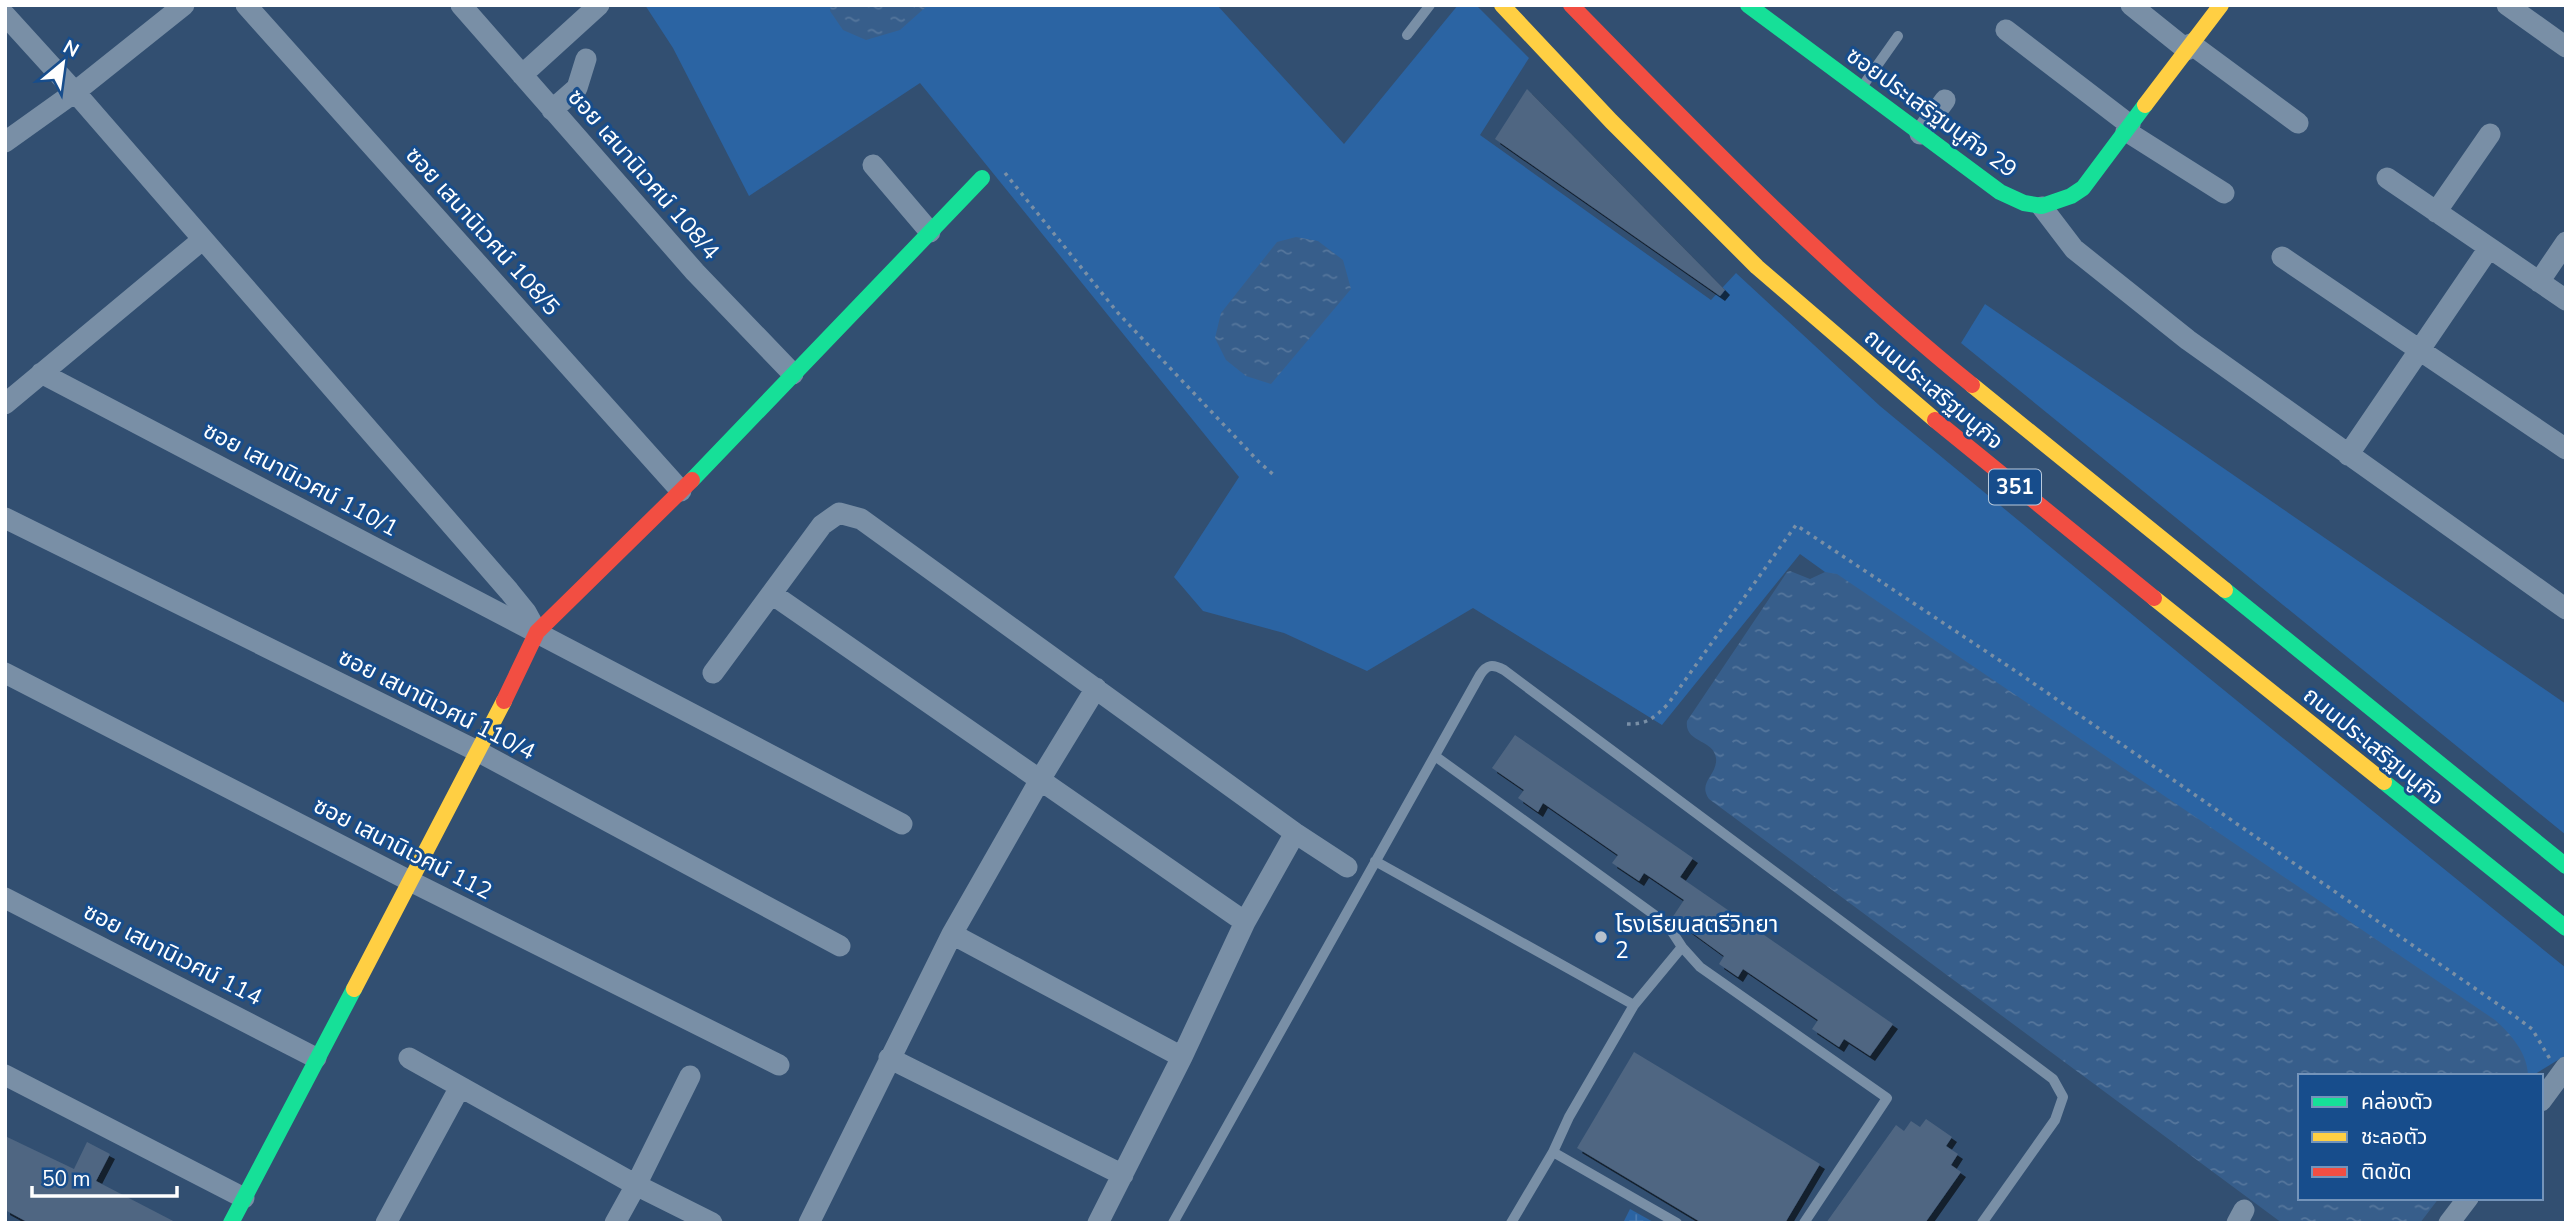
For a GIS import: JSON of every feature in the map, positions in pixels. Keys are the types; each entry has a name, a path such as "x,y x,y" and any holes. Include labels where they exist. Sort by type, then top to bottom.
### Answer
{"main road":[{"name":"ถนนประเสริฐมนูกิจ","path":"1502,5 1611,121 1757,267 1854,352 2017,488 2566,928"},
{"name":"ถนนประเสริฐมนูกิจ","path":"1571,5 1729,167 1842,274 1924,345 2566,866"},
{"name":"ซอยประเสริฐมนูกิจ 29","path":"1748,5 2000,192 2027,205 2042,207"},
{"path":"2042,207 2062,202 2083,188 2221,5"},
{"path":"231,1223 479,752 537,632 681,491 982,178"}],"street":[{"path":"5,142 75,92 184,5"},
{"name":"ซอย เสนานิเวศน์ 108/5","path":"246,5 681,491"},
{"name":"ซอย เสนานิเวศน์ 108/4","path":"461,5 695,272 793,374"},
{"path":"522,75 599,5"},
{"path":"2131,5 2298,123"},
{"path":"2507,5 2566,47"},
{"path":"5,15 509,591 526,611 537,632"},
{"path":"2006,30 2128,128 2224,193"},
{"path":"552,110 576,88 586,59"},
{"path":"1920,134 1945,100"},
{"path":"2436,212 2490,134"},
{"path":"873,165 930,232"},
{"path":"2386,178 2566,300"},
{"path":"2042,207 2074,249 2188,341 2566,609"},
{"path":"5,404 202,240"},
{"path":"2539,282 2566,242"},
{"path":"2348,455 2488,248"},
{"path":"2282,257 2566,449"},
{"name":"ซอย เสนานิเวศน์ 110/1","path":"41,373 902,824"},
{"path":"713,673 822,525 839,513 861,519 1295,833 1347,867"},
{"name":"ซอย เสนานิเวศน์ 110/4","path":"5,518 479,752 840,946"},
{"path":"772,594 1245,922"},
{"name":"ซอย เสนานิเวศน์ 112","path":"5,673 410,881 779,1065"},
{"path":"809,1223 952,934 1096,688"},
{"path":"1098,1223 1182,1057 1245,922 1295,833"},
{"name":"ซอย เสนานิเวศน์ 114","path":"5,898 316,1058"},
{"path":"952,934 1182,1057"},
{"path":"409,1058 636,1185 712,1223"},
{"path":"889,1058 1123,1175"},
{"path":"2543,1098 2563,1071"},
{"path":"5,1075 244,1198"},
{"path":"615,1223 690,1076"},
{"path":"386,1223 460,1087"},
{"path":"2449,1223 2466,1200"}],"lane":[{"path":"1407,35 1430,5"},
{"path":"1860,89 1898,36"},
{"path":"1173,1223 1483,670 1488,666 1497,666 1781,874 2053,1079 2063,1097 2055,1120 1982,1223"},
{"path":"1435,756 1667,924 1682,947 1700,967 1887,1098 1804,1223"},
{"path":"1375,862 1634,1005"},
{"path":"1511,1223 1634,1005 1682,947"},
{"path":"1553,1152 1678,1223"}],"path":[{"path":"1002,170 1118,313 1276,477"},
{"path":"1628,724 1642,725 1668,704 1796,525 2032,682 2512,1014 2537,1035 2551,1061 2563,1071"}],"green space":[{"path":"645,5 1217,5 1344,144 1458,5 1476,5 1529,58 1480,135 1711,300 1736,273 1880,406 2566,968 2566,1055 2535,1074 2522,1074 1800,554 1662,725 1473,608 1367,671 1284,633 1203,611 1174,577 1239,477 920,83 749,196 673,48"},
{"path":"1985,304 2566,704 2566,835 1961,343"},
{"path":"1630,1209 1655,1223 1623,1223"}],"water":[{"path":"831,5 928,5 900,30 866,40 843,30 830,11"},
{"path":"1296,237 1318,241 1343,260 1351,289 1271,384 1246,376 1226,360 1215,338 1221,313 1277,242"},
{"path":"1787,572 1810,579 1825,572 1837,574 2495,1020 2507,1032 2522,1052 2528,1074 2298,1074 2298,1200 2437,1200 2420,1223 2282,1223 1709,799 1705,788 1716,758 1710,747 1690,733 1687,721"}],"building":[{"path":"1527,89 1725,290 1720,296 1495,139"},
{"path":"1515,735 1693,858 1680,877 1893,1024 1870,1056 1844,1039 1839,1047 1812,1029 1818,1020 1743,969 1738,977 1719,964 1724,956 1672,918 1684,900 1644,873 1639,881 1612,863 1618,855 1543,803 1538,812 1518,798 1524,790 1492,768"},
{"path":"1634,1052 1820,1164 1785,1223 1702,1223 1577,1148"},
{"path":"1926,1119 1952,1137 1946,1146 1958,1154 1951,1165 1961,1172 1925,1223 1826,1223 1896,1125 1904,1131 1911,1121 1920,1127"},
{"path":"5,1136 74,1169 87,1142 110,1154 96,1181 177,1223 29,1223 5,1210"}],"traffic: fast":[{"path":"1748,5 2000,192 2024,203 2042,206 2071,196 2083,188 2145,105"},
{"path":"692,480 982,178"},
{"path":"2225,590 2566,866"},
{"path":"2384,782 2566,928"},
{"path":"231,1223 354,989"}],"traffic: slow":[{"path":"1502,5 1611,121 1757,267 1935,420"},
{"path":"2145,105 2221,5"},
{"path":"1972,385 2225,590"},
{"path":"2154,598 2384,782"},
{"path":"354,989 504,701"}],"traffic: jam":[{"path":"1571,5 1816,249 1972,385"},
{"path":"1935,420 2154,598"},
{"path":"504,701 537,632 692,480"}],"place":[{"name":"โรงเรียนสตรีวิทยา 2","path":"1601,937"}]}
